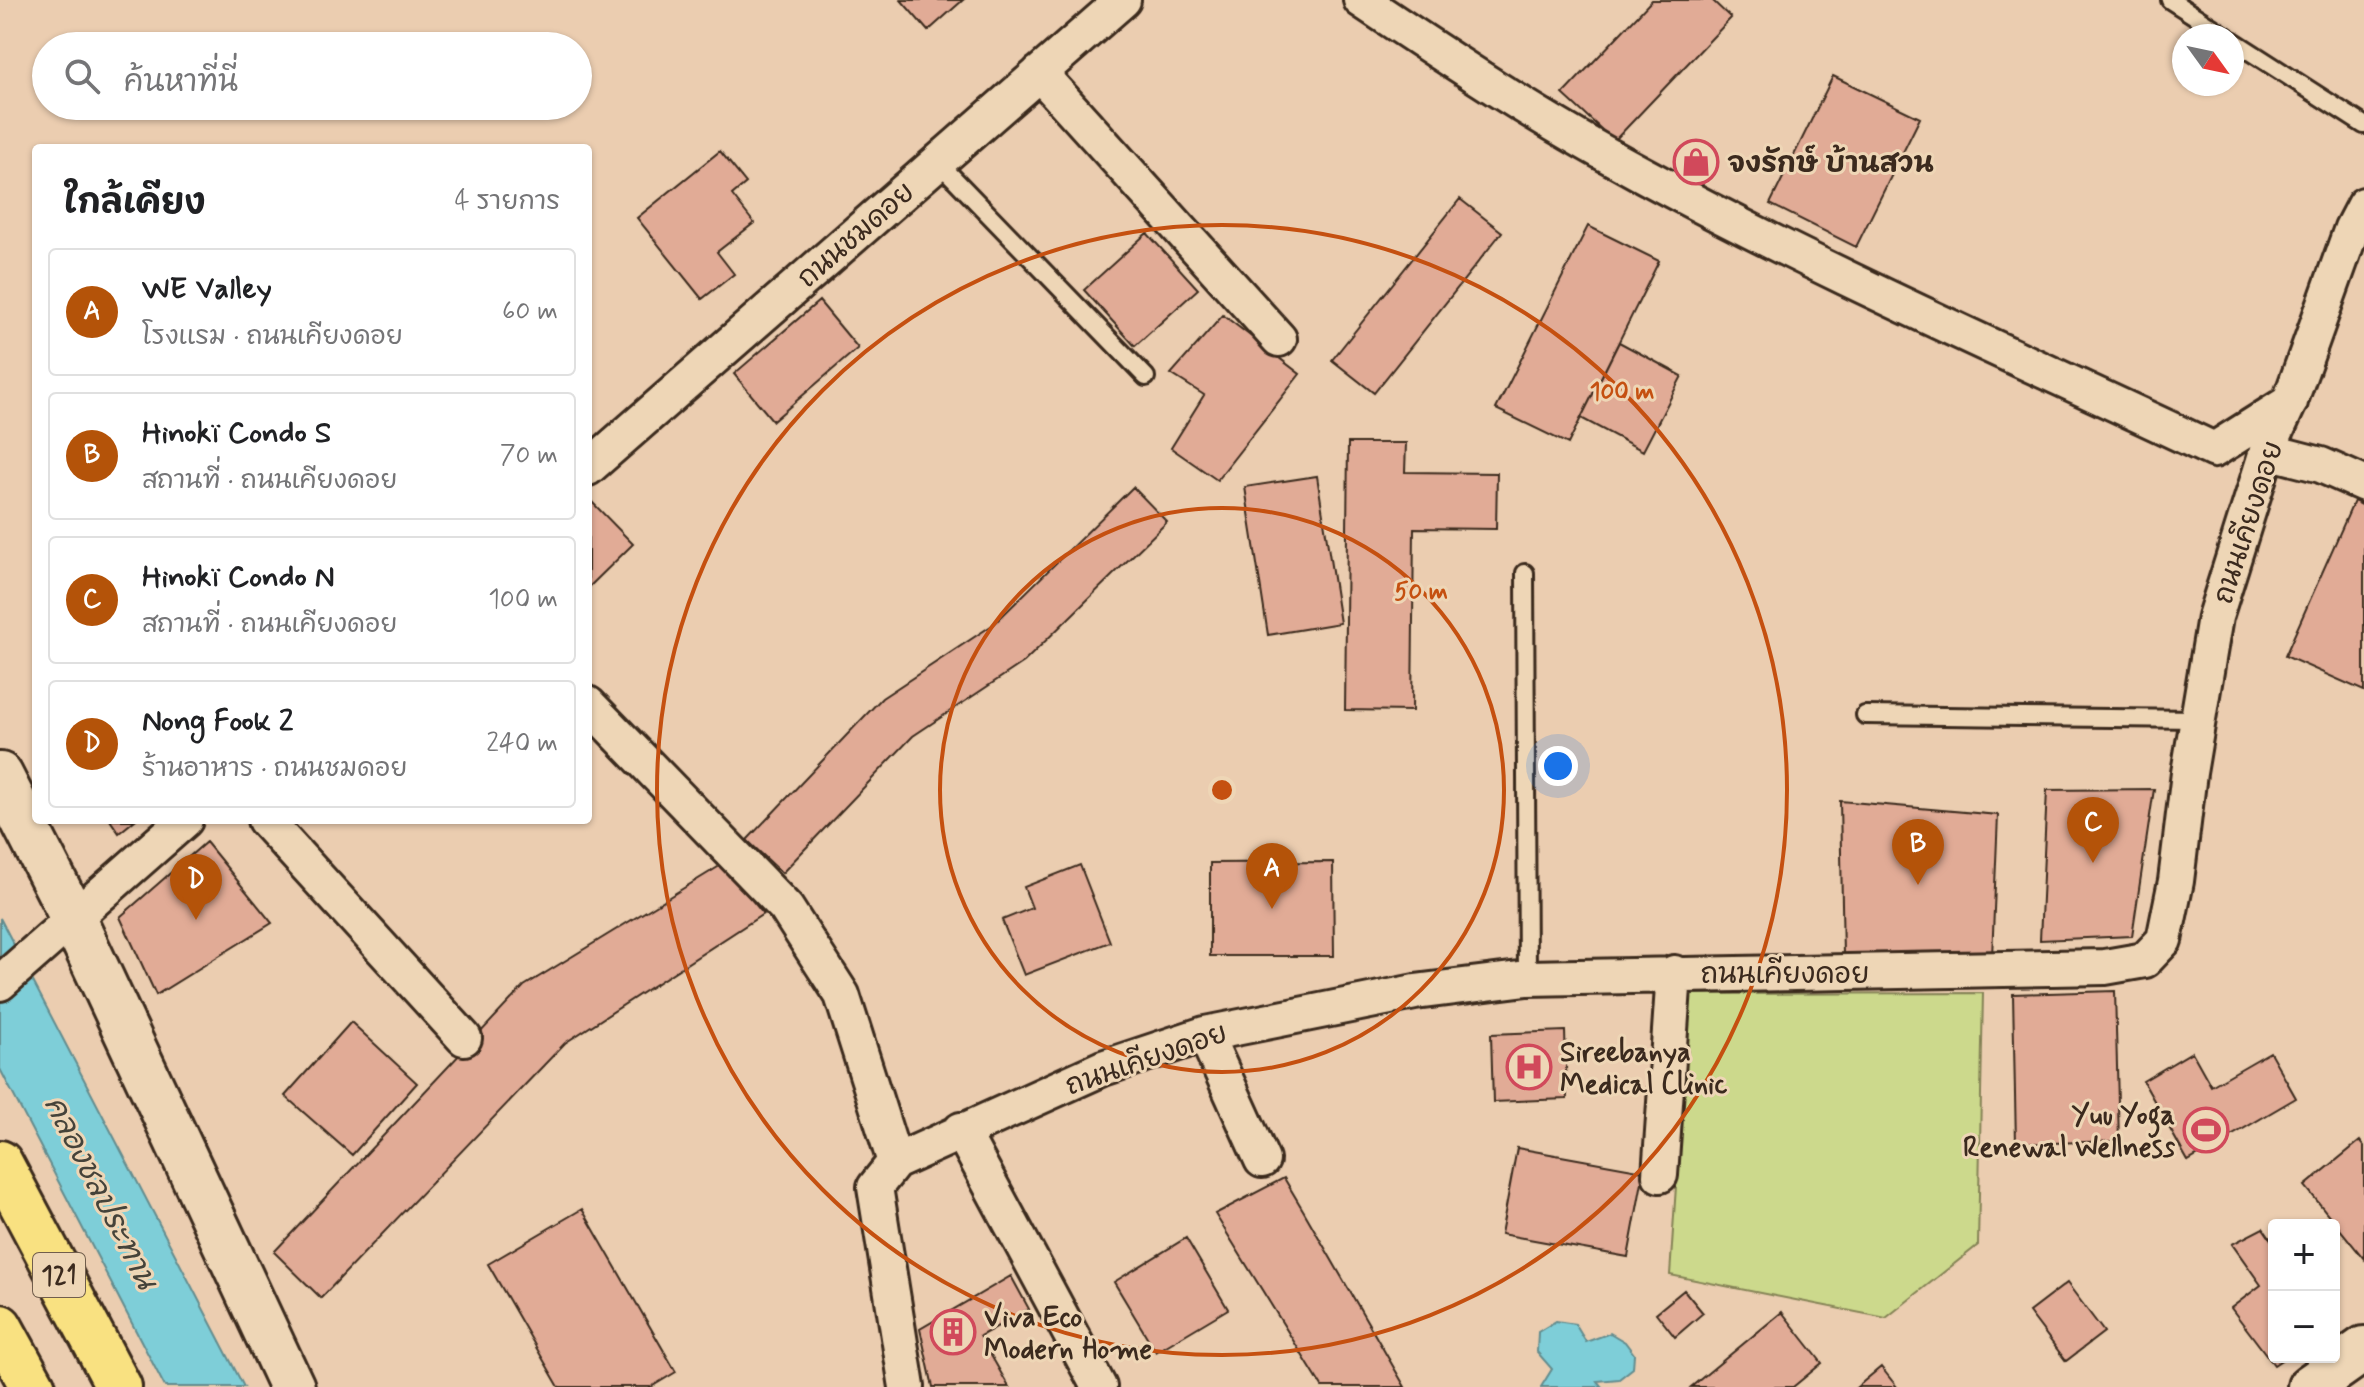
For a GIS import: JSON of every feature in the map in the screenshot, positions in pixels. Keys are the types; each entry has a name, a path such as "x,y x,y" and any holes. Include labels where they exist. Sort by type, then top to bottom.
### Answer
{"main road":[{"path":"0,775 73,918 292,1387"},
{"name":"121","path":"0,1163 119,1387"},
{"path":"0,1327 33,1387"}],"street":[{"name":"ถนนชมดอย","path":"592,465 1123,0"},
{"path":"1361,0 1484,82 1640,173 1807,257 2214,450 2290,401"},
{"path":"1039,73 1279,339"},
{"name":"ถนนเคียงดอย","path":"895,1162 1103,1068 1205,1034 1415,992 1527,978 2105,967 2145,960 2164,940 2176,881 2215,617 2267,451 2290,401 2364,205"},
{"path":"2267,451 2321,465 2364,484"},
{"path":"592,708 786,908 842,995 895,1162 875,1187 907,1387"},
{"path":"0,983 180,824"},
{"path":"269,824 464,1038"},
{"path":"1660,1175 1674,973"},
{"path":"1205,1034 1262,1160"},
{"path":"961,1130 1099,1387"}],"lane":[{"path":"2170,0 2207,24"},
{"path":"2244,48 2364,125"},
{"path":"938,162 1146,377"},
{"path":"1525,573 1527,978"},
{"path":"1865,715 2198,719"}],"green space":[{"path":"1983,993 1978,1245 1886,1318 1670,1275 1689,994"}],"water":[{"name":"คลองชลประทาน","path":"0,918 244,1387 165,1387 0,1069"},
{"path":"1556,1321 1575,1324 1586,1342 1610,1333 1625,1342 1634,1354 1633,1368 1619,1379 1597,1381 1602,1387 1541,1387 1552,1369 1537,1352 1538,1332"}],"building":[{"path":"901,0 963,0 928,31"},
{"path":"1652,0 1712,0 1731,18 1614,141 1563,94"},
{"path":"1833,76 1920,118 1856,247 1770,204"},
{"path":"720,151 746,183 732,195 754,223 717,252 734,274 702,299 637,218"},
{"path":"1460,199 1502,232 1374,393 1332,360"},
{"path":"1588,226 1659,261 1568,444 1496,409"},
{"path":"1147,233 1198,289 1135,346 1084,290"},
{"path":"819,301 858,348 773,421 734,374"},
{"path":"1223,315 1300,374 1217,480 1171,448 1204,395 1171,374"},
{"path":"1619,342 1682,376 1643,451 1581,418"},
{"path":"1348,443 1406,443 1405,472 1497,473 1496,529 1414,528 1412,711 1345,710"},
{"path":"1317,476 1340,623 1268,635 1245,487"},
{"path":"1133,487 1167,522 1024,662 913,736 782,873 747,840 882,698 994,624"},
{"path":"2354,501 2364,506 2364,691 2285,656"},
{"path":"592,502 633,544 592,584"},
{"path":"2154,789 2132,936 2040,940 2047,790"},
{"path":"1840,801 1998,815 1992,957 1843,955"},
{"path":"113,824 130,824 119,833"},
{"path":"206,842 272,923 156,995 120,917"},
{"path":"1333,862 1334,956 1210,956 1210,863"},
{"path":"723,864 763,914 565,1043 321,1298 274,1252 524,986"},
{"path":"1080,865 1110,942 1024,975 1002,920 1032,908 1024,887"},
{"path":"2115,991 2119,1141 2016,1144 2013,994"},
{"path":"351,1022 417,1083 352,1155 285,1096"},
{"name":"Sireebanya Medical Clinic","path":"1565,1031 1567,1099 1493,1102 1491,1034"},
{"name":"Yuu Yoga Renewal Wellness","path":"2192,1052 2211,1086 2270,1052 2296,1098 2188,1161 2143,1081"},
{"path":"2360,1141 2364,1146 2364,1259 2340,1229 2340,1219 2332,1219 2305,1186"},
{"path":"1517,1148 1644,1171 1628,1257 1501,1234"},
{"path":"1284,1178 1405,1387 1322,1387 1215,1214"},
{"path":"582,1209 676,1372 651,1387 559,1387 488,1264"},
{"path":"2263,1228 2268,1235 2268,1357 2231,1308 2261,1285 2232,1244"},
{"path":"1186,1238 1228,1309 1156,1352 1114,1282"},
{"name":"Viva Eco Modern Home","path":"1011,1276 1029,1309 980,1336 1009,1387 933,1387 920,1329"},
{"path":"2067,1283 2104,1332 2066,1361 2029,1312"},
{"path":"1684,1290 1703,1313 1675,1337 1656,1313"},
{"path":"1782,1312 1822,1363 1793,1387 1691,1387"},
{"path":"1881,1367 1897,1387 1857,1387"}],"place":[{"name":"จงรักษ์ บ้านสวน","path":"1696,162"},
{"name":"Hinokï Condo N","path":"2093,863"},
{"name":"Hinokï Condo S","path":"1918,885"},
{"name":"WE Valley","path":"1272,909"},
{"name":"Nong Fook 2","path":"196,920"},
{"name":"Sireebanya Medical Clinic","path":"1529,1067"},
{"name":"Yuu Yoga Renewal Wellness","path":"2206,1130"},
{"name":"Viva Eco Modern Home","path":"953,1332"}]}
